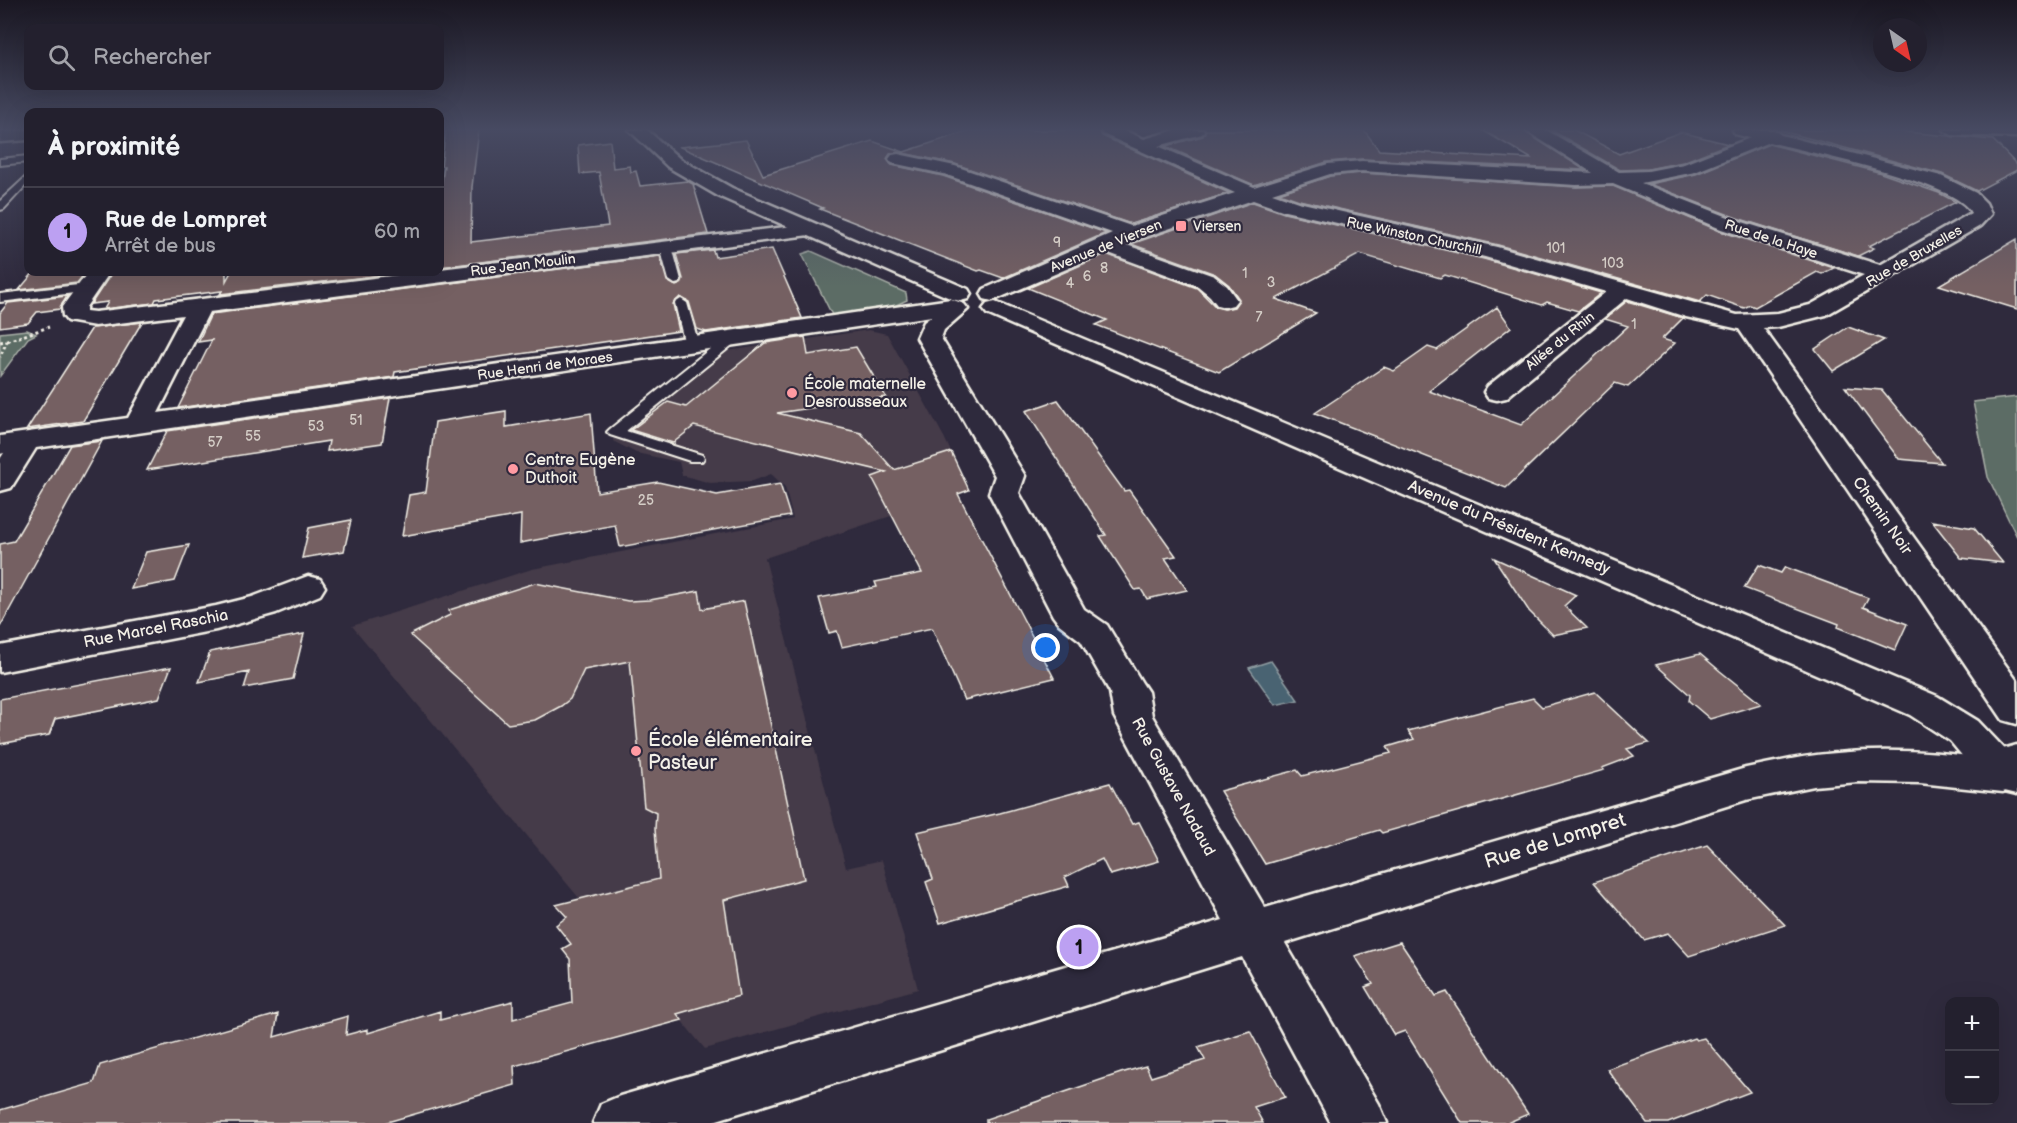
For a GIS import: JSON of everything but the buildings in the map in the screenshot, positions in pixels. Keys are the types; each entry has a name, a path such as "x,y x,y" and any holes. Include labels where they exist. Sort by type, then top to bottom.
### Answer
{"street":[{"name":"Avenue du Président Kennedy","path":"706,182 810,230 978,313 994,301 1900,695 1938,713 2012,771"},
{"path":"986,182 1131,233"},
{"name":"Rue Winston Churchill","path":"1227,182 1251,193 1306,211 1489,252 1623,290"},
{"name":"Avenue de Viersen","path":"994,301 1104,244 1283,182"},
{"name":"Rue de la Haye","path":"1627,182 1714,220 1885,274"},
{"name":"Rue de Bruxelles","path":"1623,290 1708,316 1747,323 1778,320 1818,310 1885,274 1973,222 1981,214 1979,207 1958,190 1937,182"},
{"name":"Rue Jean Moulin","path":"444,271 666,248 810,230"},
{"path":"1104,244 1206,281 1220,291 1225,300"},
{"name":"Rue Jean Moulin","path":"78,317 96,319 200,306 385,277"},
{"path":"78,317 72,311 93,280"},
{"name":"Allée du Rhin","path":"1497,392 1623,290"},
{"name":"Rue Henri de Moraes","path":"138,425 692,345 956,303"},
{"name":"Rue Gustave Nadaud","path":"956,303 933,327 929,338 1010,476 1004,493 1026,534 1071,616 1094,633 1129,692 1133,716 1252,933"},
{"path":"0,482 13,443 138,425 200,306"},
{"name":"Chemin Noir","path":"1747,323 2017,710"},
{"name":"Rue Marcel Raschia","path":"0,658 216,618 264,605 308,586"},
{"name":"Rue de Lompret","path":"620,1123 1695,798 1794,774 1837,768 1888,766 2012,771"},
{"path":"1252,933 1360,1123"}],"lane":[{"path":"0,207 24,182"},
{"path":"666,248 675,279"},
{"path":"0,298 93,280"},
{"path":"681,303 692,345"},
{"path":"696,458 615,432 731,339"}],"path":[{"path":"0,342 78,317"},
{"path":"0,357 7,341"}],"shaded area":[{"name":"École élémentaire Pasteur","path":"869,330 887,334 944,437 969,490 765,558 846,868 882,860 918,989 705,1049 352,626 532,569 793,519 785,487 771,474 753,481 710,483 682,475 679,462 636,453 613,441 615,432 713,353"}],"green space":[{"path":"811,251 906,293 907,300 894,306 832,315 802,254"},
{"path":"27,330 36,334 28,338 0,376 0,333"},
{"path":"2017,397 2017,537 1988,477 1973,402"}],"water":[{"path":"1271,661 1298,700 1275,705 1249,668"}],"place":[{"name":"Viersen","path":"1181,226"},
{"name":"École maternelle Desrousseaux","path":"792,393"},
{"name":"Centre Eugène Duthoit","path":"513,469"},
{"name":"École élémentaire Pasteur","path":"636,751"},
{"name":"Rue de Lompret","path":"1079,947"}]}
